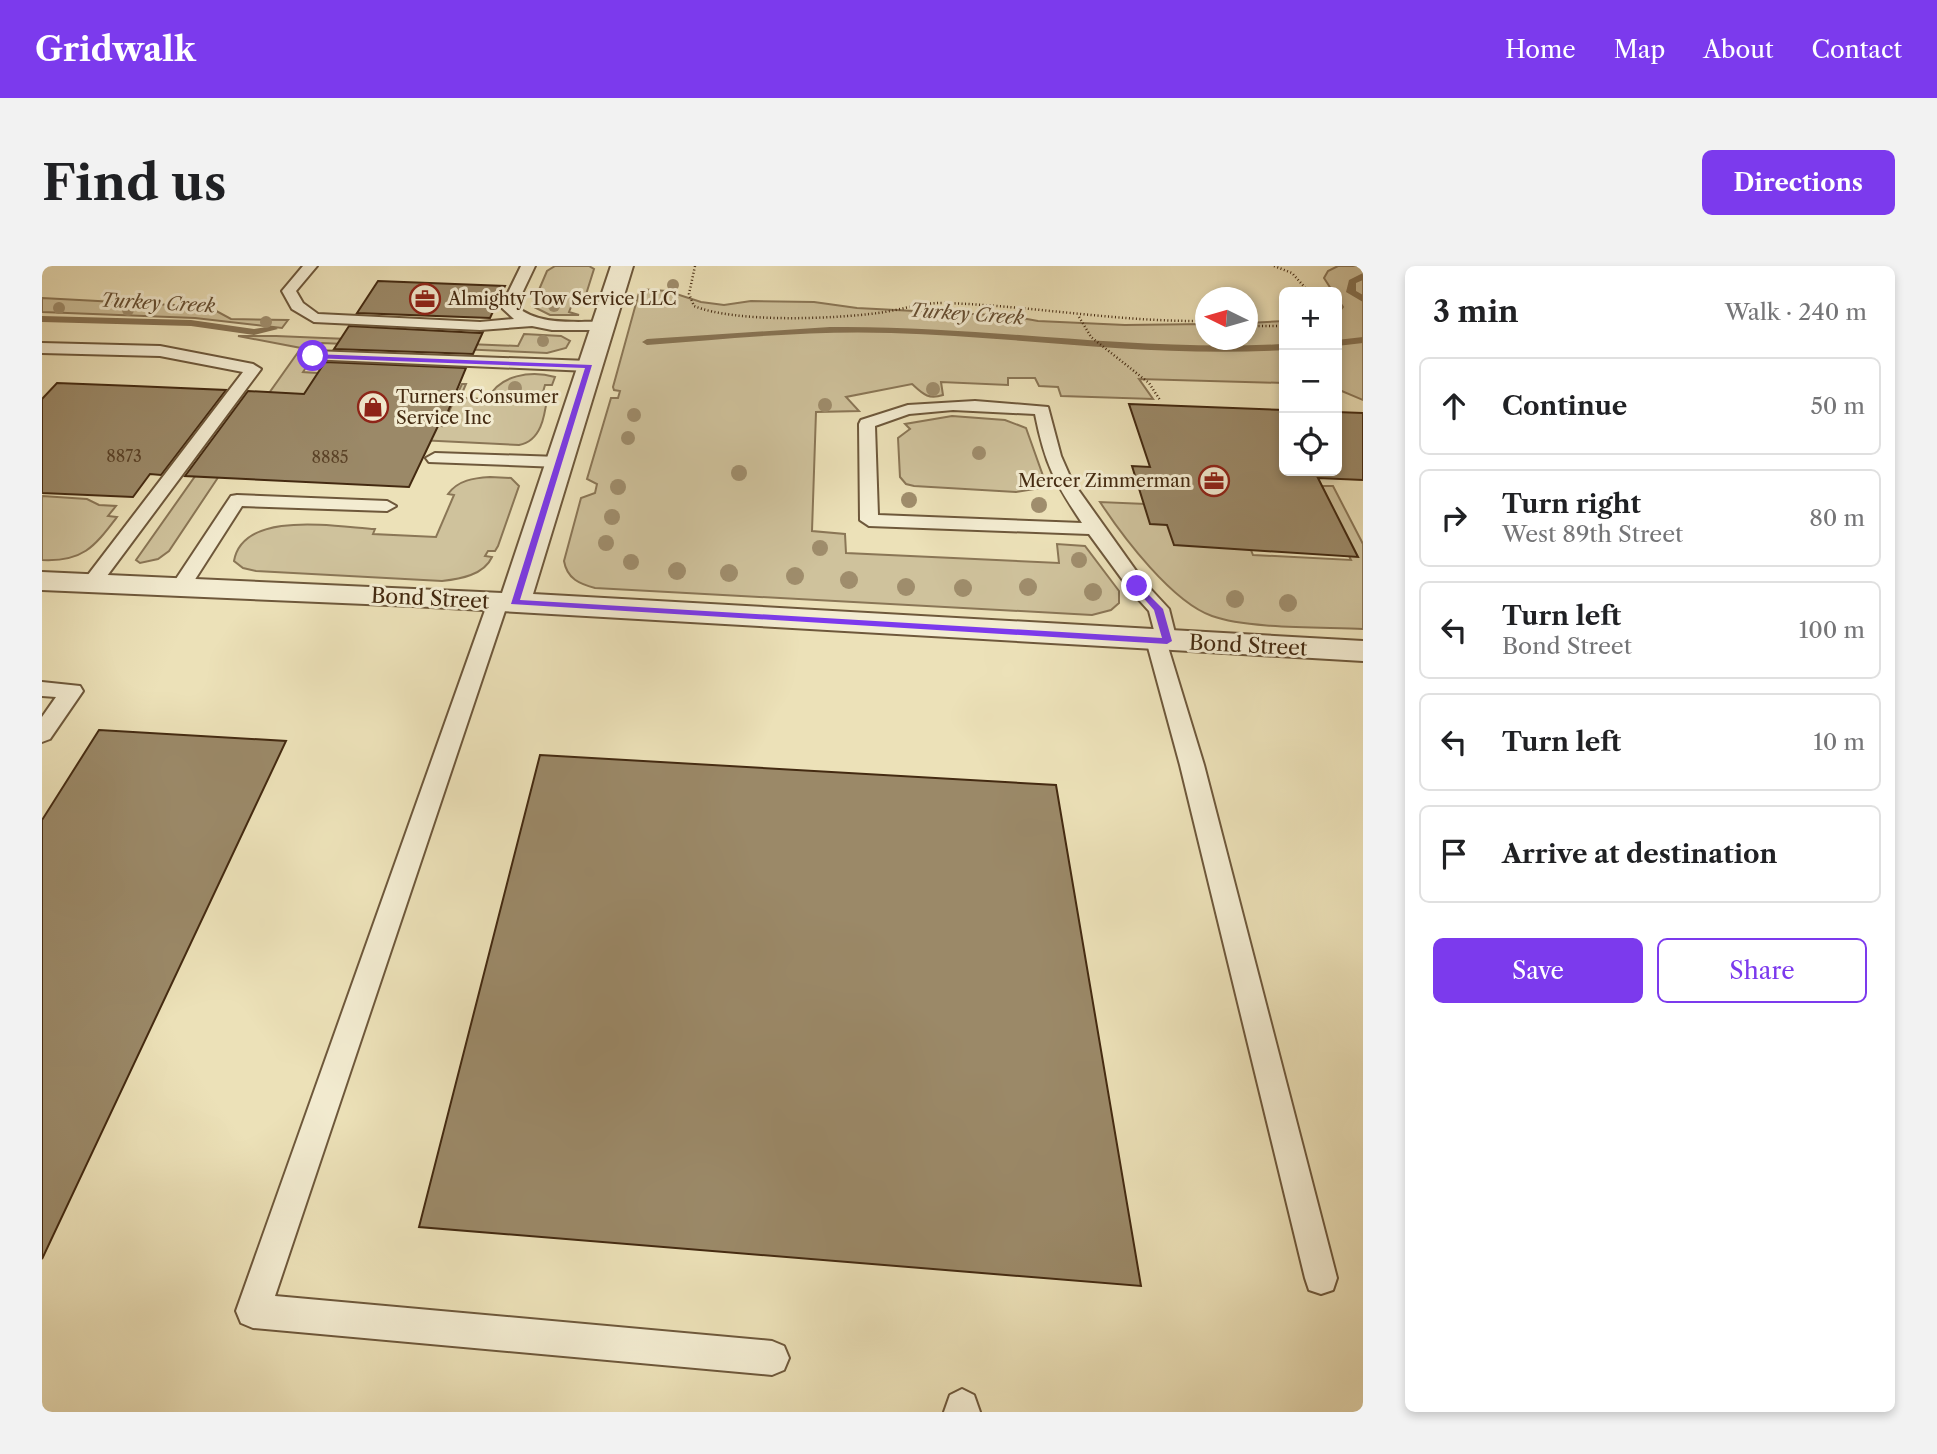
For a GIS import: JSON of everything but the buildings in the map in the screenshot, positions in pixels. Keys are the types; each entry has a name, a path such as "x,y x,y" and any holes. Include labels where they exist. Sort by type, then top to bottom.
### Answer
{"street":[{"path":"506,602 559,462 622,266"},
{"name":"Bond Street","path":"42,581 506,602 1363,651"}],"lane":[{"path":"310,266 289,291 297,306 314,318 480,326 530,322 602,326"},
{"path":"528,266 508,307 515,315 530,322"},
{"path":"42,348 160,352 253,369 91,584"},
{"path":"313,356 589,366"},
{"path":"1095,529 869,520 867,424 882,416 943,406 1042,410 1052,456 1063,481 1137,586 1159,609 1162,641 1192,765 1321,1278"},
{"path":"435,458 559,462"},
{"path":"180,588 237,500 387,506"},
{"path":"506,602 253,1311 772,1358"},
{"path":"42,690 72,691 42,734"}],"path":[{"path":"695,266 689,294 694,306 711,313 818,316 874,313 942,303 1031,309 1078,317 1140,322 1195,321"},
{"path":"1275,266 1292,273 1305,287"},
{"path":"1078,317 1091,337 1149,383 1160,400"},
{"path":"1258,326 1279,326"}],"shaded area":[{"path":"555,266 589,266 594,269 583,304 571,307 569,312 579,315 550,315 532,306 547,271"},
{"path":"1338,266 1363,266 1363,400 1342,391 1342,287 1330,287 1324,278 1328,271"},
{"path":"640,289 667,291 701,302 724,305 751,301 814,302 857,308 1011,316 1038,321 1125,325 1195,324 1195,350 1258,350 1258,322 1279,321 1279,383 1139,379 1153,399 1061,396 1058,387 1039,386 1035,378 1008,378 1008,385 941,382 943,395 926,395 912,384 846,397 859,411 816,412 812,531 845,534 846,553 1059,563 1057,544 1085,546 1119,591 1119,603 1111,610 1092,615 595,588 584,585 568,572 564,561 581,498 595,493 597,484 587,479 611,398 618,398 620,391 614,390"},
{"path":"42,298 209,307 231,319 288,320 282,328 195,318 42,312"},
{"path":"524,334 561,336 570,341 566,348 547,353 322,343 303,372 348,375 442,426 462,384 466,384 460,398 488,399 500,384 517,376 536,374 555,377 552,385 545,385 543,392 548,392 546,408 538,432 527,442 519,445 254,432 219,476 169,551 158,559 140,563 136,560 234,421 250,420 301,348 238,336 518,346"},
{"path":"952,416 1005,420 1026,428 1047,487 1016,492 906,484 900,477 898,438 910,429 905,424"},
{"path":"490,477 511,478 519,486 498,546 495,551 488,551 485,556 492,557 488,563 471,575 442,581 256,571 243,568 234,561 241,545 255,534 273,527 339,526 375,529 373,534 436,537 454,495 448,494 452,489 467,481"},
{"path":"1315,486 1333,486 1363,544 1363,629 1245,623 1212,616 1197,609 1150,567 1100,502 1146,504 1169,523 1249,545 1253,555 1351,560"},
{"path":"42,496 87,499 99,505 116,506 108,516 117,517 94,544 78,555 42,560"}],"waterway":[{"name":"Turkey Creek","path":"1363,276 1352,282 1351,292 1363,299"},
{"name":"Turkey Creek","path":"42,319 191,323 254,332 273,329"},
{"name":"Turkey Creek","path":"647,342 861,329 940,332 1136,348 1235,350 1279,347"},
{"name":"Turkey Creek","path":"1342,342 1363,340"}],"place":[{"name":"Almighty Tow Service LLC","path":"425,299"},
{"name":"Turners Consumer Service Inc","path":"373,407"},
{"name":"Mercer Zimmerman","path":"1214,481"}],"route":[{"path":"313,356 589,366 515,602 1167,641 1159,609 1137,586"}]}
